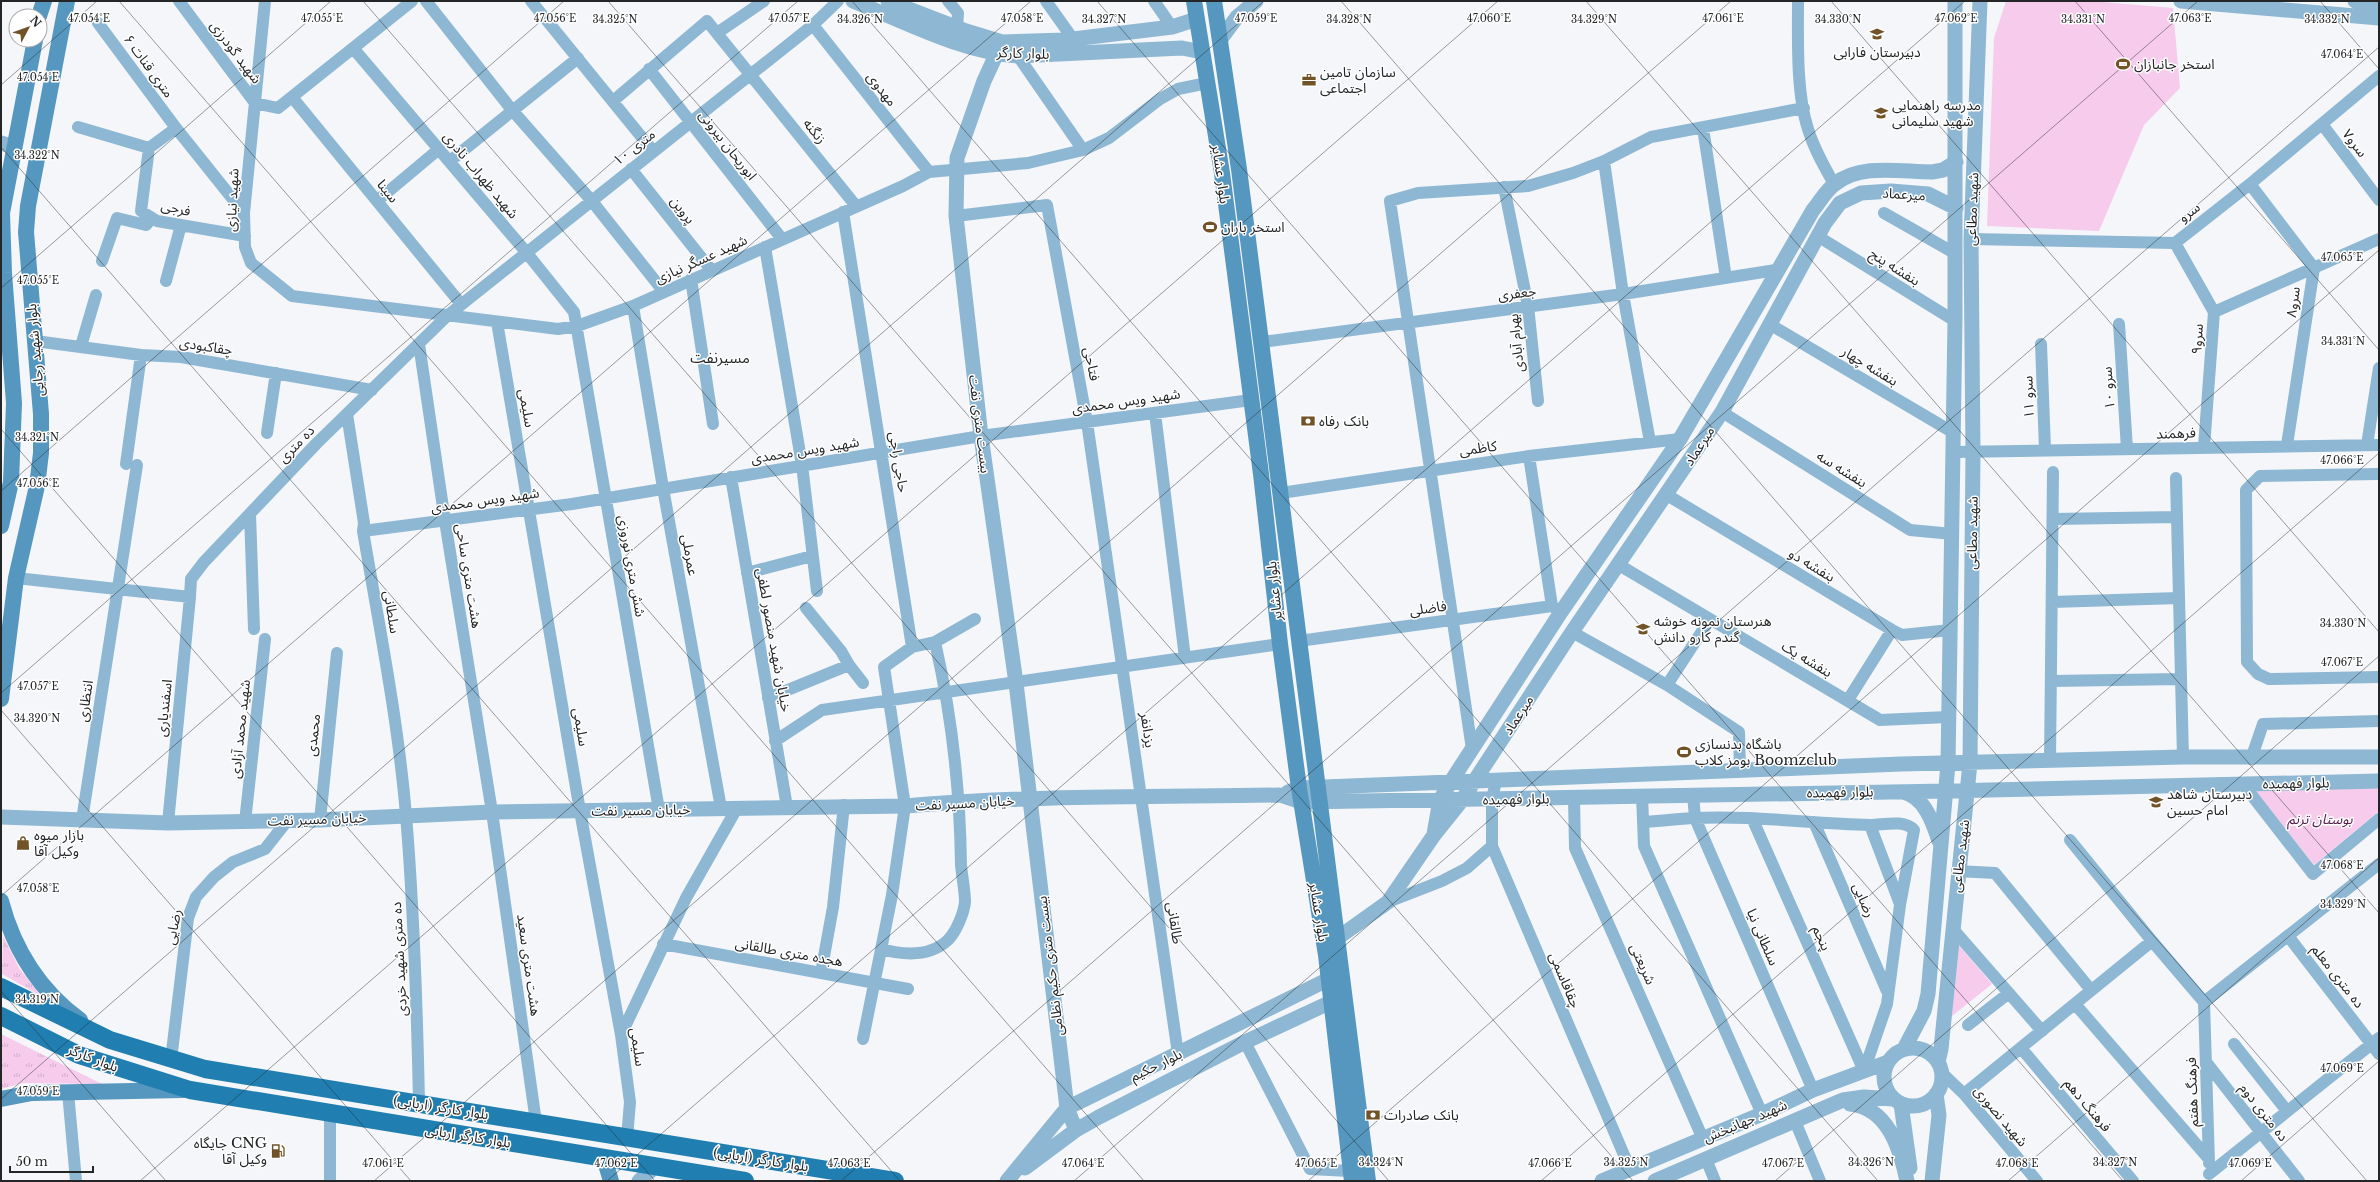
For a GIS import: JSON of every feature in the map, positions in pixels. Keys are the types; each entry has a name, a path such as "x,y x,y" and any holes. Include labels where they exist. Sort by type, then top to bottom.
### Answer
{"main road":[{"name":"بلوار عشایر","path":"1194,1 1223,181 1300,795 1329,979 1351,1176"},
{"name":"بلوار عشایر","path":"1214,1 1262,342 1318,794 1339,937 1368,1181"},
{"name":"بلوار شهید رجایی","path":"1,699 16,578 37,486 41,436 26,232 28,206 67,2"},
{"name":"بلوار شهید رجایی","path":"1,526 11,482 14,403 4,316 2,213 7,145 33,48"},
{"path":"11,482 37,486"},
{"path":"8,498 34,503"},
{"path":"1,901 8,926 20,951 41,985 70,1012 110,1040"},
{"name":"بلوار کارگر (اربابی)","path":"1,987 110,1040 171,1060 205,1069 284,1084 419,1102 627,1138 895,1181"},
{"name":"بلوار کارگر","path":"1,1016 79,1055 190,1090"},
{"path":"79,1055 73,1045 74,1036 79,1031 88,1030"},
{"path":"1,1099 20,1094 190,1090"},
{"name":"بلوار کارگر اربابی","path":"190,1090 746,1181"},
{"path":"604,1158 611,1181"}],"street":[{"name":"شهید گودرزی","path":"179,1 255,103"},
{"name":"شهید نیازی","path":"266,1 244,213 245,247 251,263 292,296 447,316"},
{"path":"255,103 278,108 412,1"},
{"path":"426,1 512,110 591,200 664,292"},
{"path":"531,1 653,151"},
{"path":"716,33 764,1"},
{"name":"۱۰ متری","path":"447,316 812,25 838,1"},
{"name":"بلوار کارگر","path":"853,1 960,44 1000,48 1172,27 1197,19"},
{"name":"بلوار کارگر","path":"888,1 957,28 1018,56 1182,48 1202,52"},
{"path":"948,1 958,13 957,28"},
{"path":"1046,1 1073,39"},
{"path":"1154,1 1172,27"},
{"path":"1220,40 1237,17 1256,1"},
{"path":"1798,1 1798,58 1807,128 1820,160 1834,184"},
{"name":"شهید مطاعی","path":"1904,1049 1924,1011 1928,994 1948,764 1953,534 1956,254 1955,1"},
{"name":"شهید مطاعی","path":"1939,1067 1957,871 1968,790 1970,763 1973,452 1971,239 1980,1"},
{"path":"2181,1 2379,18"},
{"path":"2355,1 2379,3"},
{"name":"زنگنه","path":"648,69 706,21 751,74 856,206"},
{"name":"۶ متری قنات","path":"98,23 176,128 244,213"},
{"name":"مهدوی","path":"812,25 929,172"},
{"name":"شهید ظهراب نادری","path":"353,48 565,298 574,312 577,326"},
{"name":"بیست متری نفت","path":"1000,48 982,88 957,158 956,216 981,436 1016,683 1030,800"},
{"path":"1018,56 1083,150"},
{"path":"450,162 512,110 578,58"},
{"path":"612,101 648,69"},
{"name":"ابوریحان بیرونی","path":"648,69 782,239"},
{"name":"سرو","path":"1971,239 2175,243 2250,184 2379,76"},
{"name":"شهید عسگر نیازی","path":"447,316 558,329 577,326 632,306 664,292 929,172 1028,163 1083,150 1109,138 1160,99 1178,89 1207,83"},
{"name":"سینا","path":"292,96 461,304"},
{"path":"1471,751 1453,619 1390,201 1418,193 1528,186 1573,174 1604,161 1651,137 1804,108"},
{"name":"سرو۷","path":"2322,124 2379,200"},
{"path":"78,127 149,148 176,128"},
{"path":"1703,128 1726,278"},
{"name":"فرجی","path":"149,148 141,211 157,221 245,236"},
{"path":"377,201 439,149"},
{"path":"1604,161 1622,294 1650,442"},
{"name":"میرعماد","path":"1440,800 1542,640 1556,609 1680,438 1724,365 1803,224 1834,184 1848,175 1862,171 1932,172 1943,170 1956,162"},
{"name":"پروین","path":"631,168 712,270"},
{"path":"1932,172 1939,182 1933,196"},
{"path":"2250,184 2314,268"},
{"name":"بهرام آبادی","path":"1504,187 1528,306 1538,402"},
{"name":"میرعماد","path":"1388,902 1434,834 1462,800 1475,781 1572,632 1667,495 1722,412 1819,237 1825,223 1840,203 1861,193 1891,191 1933,196 1956,208"},
{"name":"فتاحی","path":"956,216 1047,205 1087,422 1124,668"},
{"name":"حاجی راجی","path":"843,212 912,647"},
{"path":"1884,214 1956,254"},
{"path":"102,260 117,218 146,225 152,218"},
{"path":"166,281 181,225"},
{"name":"بنفشه پنج","path":"1819,237 1955,321"},
{"path":"2214,312 2379,239"},
{"name":"سرو۹","path":"2175,243 2214,312 2204,447"},
{"path":"765,246 802,466 817,591"},
{"name":"سرو۸","path":"2287,445 2314,268"},
{"name":"جعفری","path":"1262,342 1622,294 1776,270"},
{"path":"691,280 713,424"},
{"path":"81,346 96,295"},
{"name":"عمرملی","path":"632,306 663,488 721,808"},
{"name":"ده متری","path":"185,596 191,579 204,562 347,414 447,316"},
{"name":"سلیمی","path":"497,322 580,811 621,1035 630,1102 627,1138"},
{"name":"سرو ۱۰","path":"2119,324 2127,449"},
{"name":"بنفشه چهار","path":"1771,325 1954,433"},
{"name":"شش متری نوروزی","path":"577,326 658,810"},
{"name":"چقاکبودی","path":"35,341 141,355 181,357 372,390"},
{"name":"هشت متری ساحی","path":"419,344 445,521 492,812"},
{"name":"۱۱ سرو","path":"2042,344 2045,449"},
{"name":"انتظاری","path":"82,820 116,587 131,465 141,355"},
{"path":"2373,445 2379,368"},
{"path":"267,433 276,373"},
{"name":"شهید ویس محمدی","path":"363,531 529,510 981,436 1251,400"},
{"path":"1155,412 1185,658"},
{"name":"بنفشه سه","path":"1722,412 1910,530 1953,534"},
{"name":"سلطانی","path":"347,414 364,523 363,531 388,677 406,815"},
{"name":"کاظمی","path":"1281,493 1529,456 1680,438"},
{"name":"فرهمند","path":"1954,452 2045,449 2373,445"},
{"path":"1529,456 1556,609"},
{"path":"2050,761 2053,472"},
{"path":"2379,474 2260,476 2246,490 2246,498 2247,662 2258,674 2269,679 2379,677"},
{"name":"خیابان شهید منصور لطفی","path":"731,477 787,807"},
{"path":"2176,478 2183,757"},
{"name":"بنفشه دو","path":"1667,495 1892,630 1902,634 1950,630"},
{"path":"250,514 254,629"},
{"path":"2053,519 2177,517"},
{"path":"747,573 812,556"},
{"name":"بنفشه یک","path":"1619,564 1880,720 1948,717"},
{"path":"16,578 116,587 185,596"},
{"name":"اسفندیاری","path":"168,823 185,596"},
{"path":"2052,602 2179,598"},
{"path":"806,608 841,651 849,665 863,682"},
{"name":"فاضلی","path":"1299,641 1453,619 1556,609"},
{"path":"1667,685 1710,619"},
{"path":"863,1039 881,950 905,806 884,667 912,647 935,642 975,620"},
{"path":"1848,700 1892,630"},
{"path":"1572,632 1667,685 1739,732 1740,770"},
{"name":"شهید محمد آزادی","path":"245,822 265,639"},
{"path":"1542,640 1560,651"},
{"path":"881,950 901,954 927,952 948,940 960,920 965,902 962,879 960,801 946,692 935,642"},
{"path":"775,742 822,710 888,699 1124,668 1280,644"},
{"name":"محمدی","path":"320,820 337,654"},
{"path":"768,698 849,665"},
{"name":"یزدانفر","path":"1124,668 1142,797"},
{"path":"2051,680 2181,679"},
{"path":"2251,759 2263,724 2379,721"},
{"name":"بلوار فهمیده","path":"1318,794 1475,781 1901,764 2183,757 2251,759 2379,757"},
{"name":"چقاقاسمی","path":"1496,781 1492,799 1492,846 1630,1169"},
{"name":"بلوار فهمیده","path":"1318,794 1462,800 1642,795 1894,792 2379,781"},
{"path":"2243,784 2313,874 2379,818"},
{"path":"1894,792 1905,792 1922,805 1932,821 1941,847"},
{"name":"خیابان مسیر نفت","path":"1,817 168,823 245,822 492,812 658,810 844,805 905,806 960,801 1318,794"},
{"name":"سلطانی نیا","path":"1693,794 1695,818 1812,1090"},
{"path":"1642,795 1644,846 1762,1114"},
{"name":"طالقانی","path":"1142,797 1178,1054"},
{"name":"شریعتی","path":"1574,798 1575,848 1703,1139"},
{"name":"بیست متری حکیم نظامی","path":"1030,800 1067,1108 1076,1130"},
{"path":"1434,834 1440,800"},
{"path":"821,973 833,907 844,805"},
{"path":"621,1035 663,944 737,808"},
{"name":"هشت متری سعید","path":"492,812 536,1122"},
{"name":"ده متری شهید خردی","path":"406,815 417,992 419,1102"},
{"path":"1643,822 1695,818 1752,818 1870,825 1903,824 1910,826 1914,830 1900,905 1887,991 1887,1004 1864,1071"},
{"name":"پنجم","path":"1752,818 1864,1071"},
{"name":"رضایی","path":"171,1060 188,918 196,897 214,877 233,862 265,849 287,821"},
{"name":"رضایی","path":"1814,822 1887,991"},
{"path":"1870,825 1900,905"},
{"path":"2070,840 2204,1002 2379,864"},
{"path":"1339,937 1388,902 1442,881 1467,868 1492,846"},
{"path":"1957,871 1995,873 2091,990"},
{"path":"1952,928 2042,1031"},
{"name":"ده متری معلم","path":"2288,936 2375,1041 2379,1054"},
{"path":"1964,1094 2152,941"},
{"name":"هجده متری طالقانی","path":"663,944 908,989"},
{"name":"بلوار حکیم","path":"1007,1181 1067,1108 1329,979"},
{"path":"1968,1025 2009,993"},
{"name":"بلوار حکیم","path":"1007,1181 1076,1130 1245,1042 1331,1002"},
{"name":"فرهنگ هفتم","path":"2204,1002 2209,1177"},
{"path":"2075,1004 2209,1159"},
{"path":"2209,1177 2261,1132 2375,1041"},
{"path":"1245,1042 1310,1169 1351,1176"},
{"path":"2234,1044 2287,1111"},
{"name":"فرهنگ دهم","path":"2021,1048 2133,1181"},
{"path":"1897,1101 1921,1105 1930,1101 1936,1094 1940,1087 1939,1067 1933,1056 1920,1049 1904,1049 1892,1056 1884,1071 1884,1081 1887,1091 1897,1101 1909,1150 1908,1181"},
{"name":"شهید جهانبخش","path":"1602,1181 1762,1114 1812,1090 1888,1062"},
{"name":"ده متری دوم","path":"2206,1062 2299,1181"},
{"name":"شهید نصوری","path":"1939,1067 1964,1094 2037,1181"},
{"path":"68,1092 76,1181"},
{"path":"1932,1181 1939,1115 1936,1094"},
{"name":"شهید جهانبخش","path":"1654,1181 1831,1105 1864,1097 1897,1101"},
{"path":"1831,1105 1845,1103 1864,1105 1874,1111 1892,1136 1908,1181"},
{"path":"330,1114 330,1181"},
{"path":"1796,1121 1820,1181"},
{"path":"1706,1159 1715,1181"},
{"path":"1646,1162 1654,1181"},
{"path":"640,1181 656,1166"}],"green space":[{"path":"2006,1 2091,1 2173,8 2180,88 2144,125 2099,231 1987,226 1994,38"},
{"name":"بوستان ترنم","path":"2379,786 2379,811 2314,865 2254,789"},
{"path":"3,936 19,968 41,996 2,974"},
{"path":"1955,941 1992,984 1952,1016"},
{"path":"1,1034 102,1084 23,1083 1,1089"}],"place":[{"name":"دبیرستان فارابی","path":"1877,34"},
{"name":"استخر جانبازان","path":"2123,64"},
{"name":"سازمان تامین اجتماعی","path":"1309,80"},
{"name":"مدرسه راهنمایی شهید سلیمانی","path":"1881,113"},
{"name":"استخر باران","path":"1210,227"},
{"name":"بانک رفاه","path":"1308,421"},
{"name":"هنرستان نمونه خوشه گندم کارو دانش","path":"1643,629"},
{"name":"باشگاه بدنسازی بومز کلاب Boomzclub","path":"1684,752"},
{"name":"دبیرستان شاهد امام حسین","path":"2156,802"},
{"name":"بازار میوه وکیل آقا","path":"23,843"},
{"name":"بانک صادرات","path":"1373,1115"},
{"name":"جایگاه CNG وکیل آقا","path":"278,1151"}],"district":[{"name":"مسیرنفت","path":"720,357"}]}
